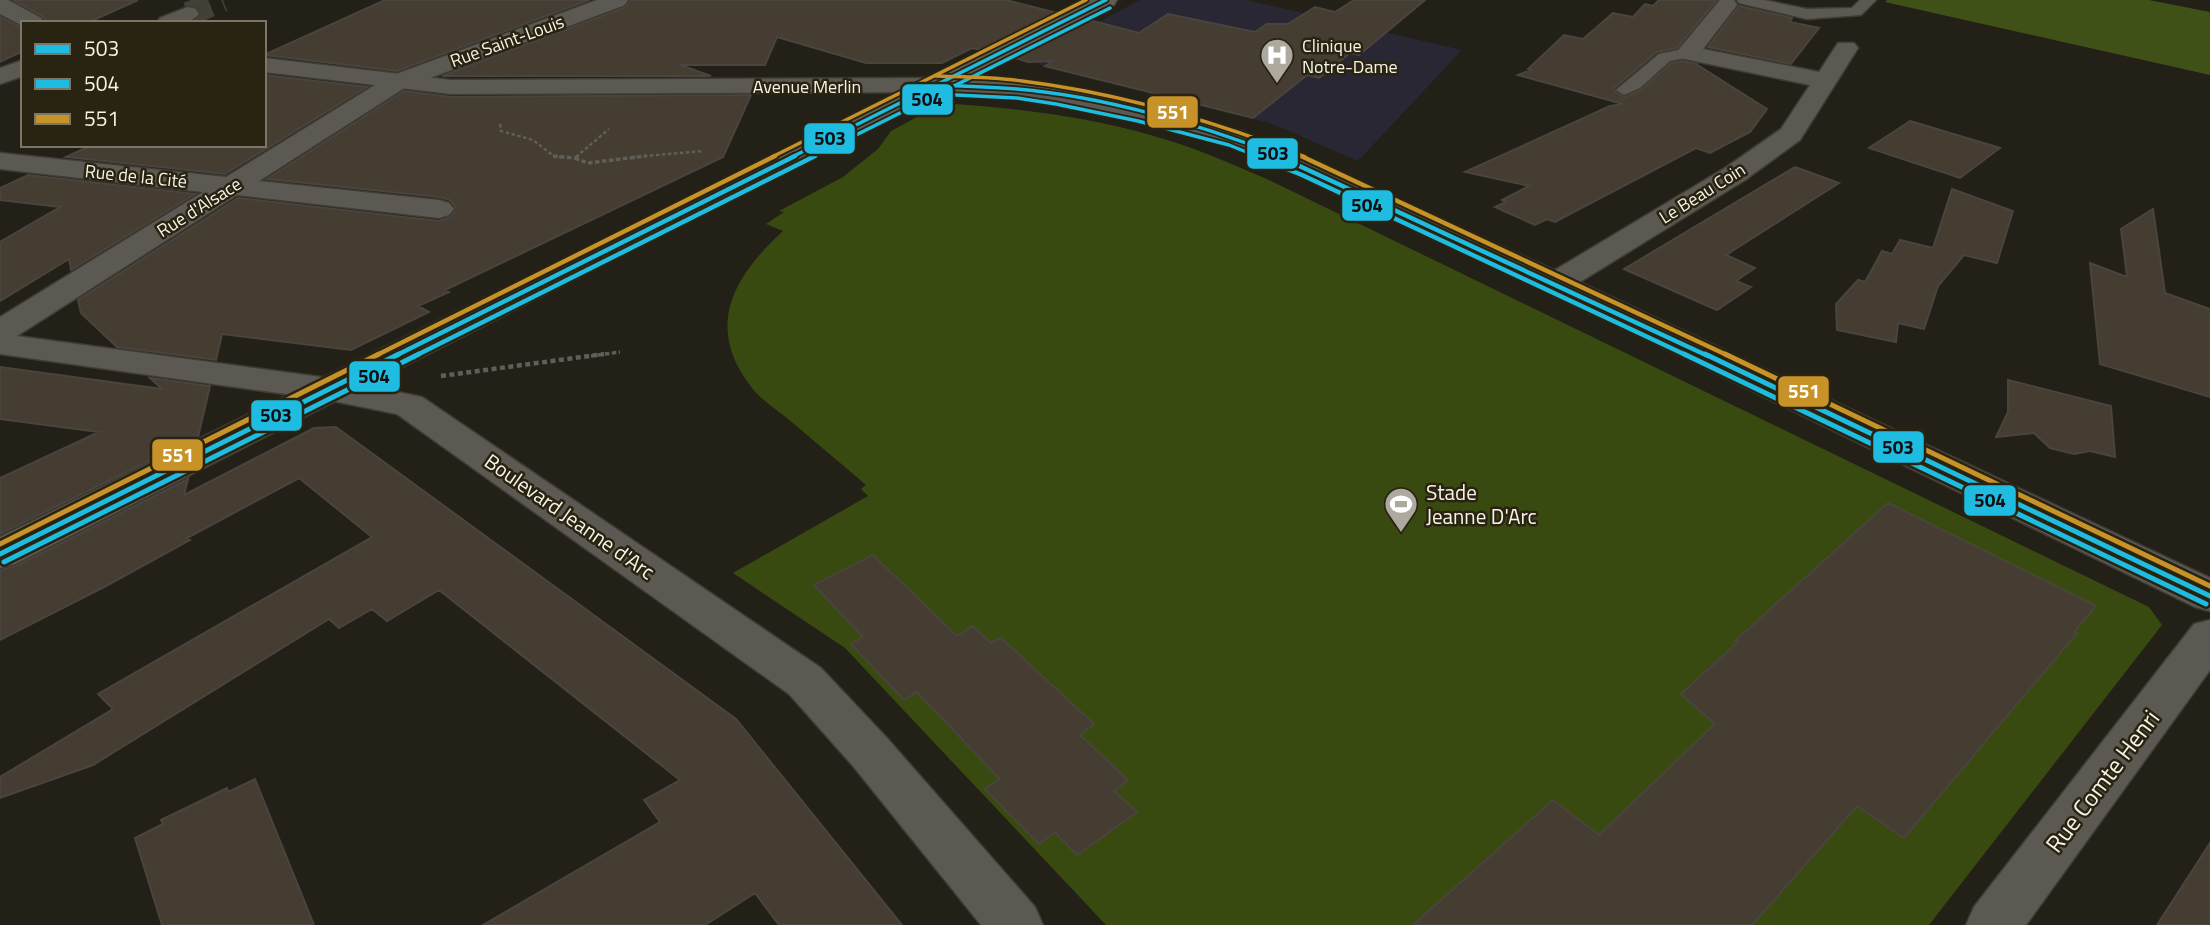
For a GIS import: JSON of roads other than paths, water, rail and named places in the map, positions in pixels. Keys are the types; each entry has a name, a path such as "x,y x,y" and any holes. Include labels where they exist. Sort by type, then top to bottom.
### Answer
{"main road":[{"path":"0,554 1106,0"}],"street":[{"name":"Rue Saint-Louis","path":"397,82 617,0"},
{"path":"1688,53 1735,2"},
{"path":"0,5 29,21"},
{"name":"Le Beau Coin","path":"1556,283 1735,174 1791,134 1852,39"},
{"path":"1688,53 1824,80"},
{"name":"Avenue Merlin","path":"266,65 452,88 936,85 1018,89 1140,112 1232,137 1305,167 1556,283 2210,596"},
{"path":"0,77 21,68"},
{"name":"Rue d'Alsace","path":"0,332 397,82"},
{"name":"Rue de la Cité","path":"0,161 439,209"},
{"name":"Boulevard Jeanne d'Arc","path":"0,344 328,389 409,405 805,681 870,752 1015,925"},
{"name":"Rue Comte Henri","path":"1994,925 2210,636"}],"lane":[{"path":"1852,39 1856,12 1869,0"},
{"path":"1735,2 1807,14 1856,12"},
{"path":"1624,90 1643,79 1658,59 1669,54 1688,53"}],"tunnel":[{"path":"188,14 223,0"}],"place":[{"name":"Clinique Notre-Dame","path":"1277,85"},
{"name":"Stade Jeanne D'Arc","path":"1401,534"}]}
